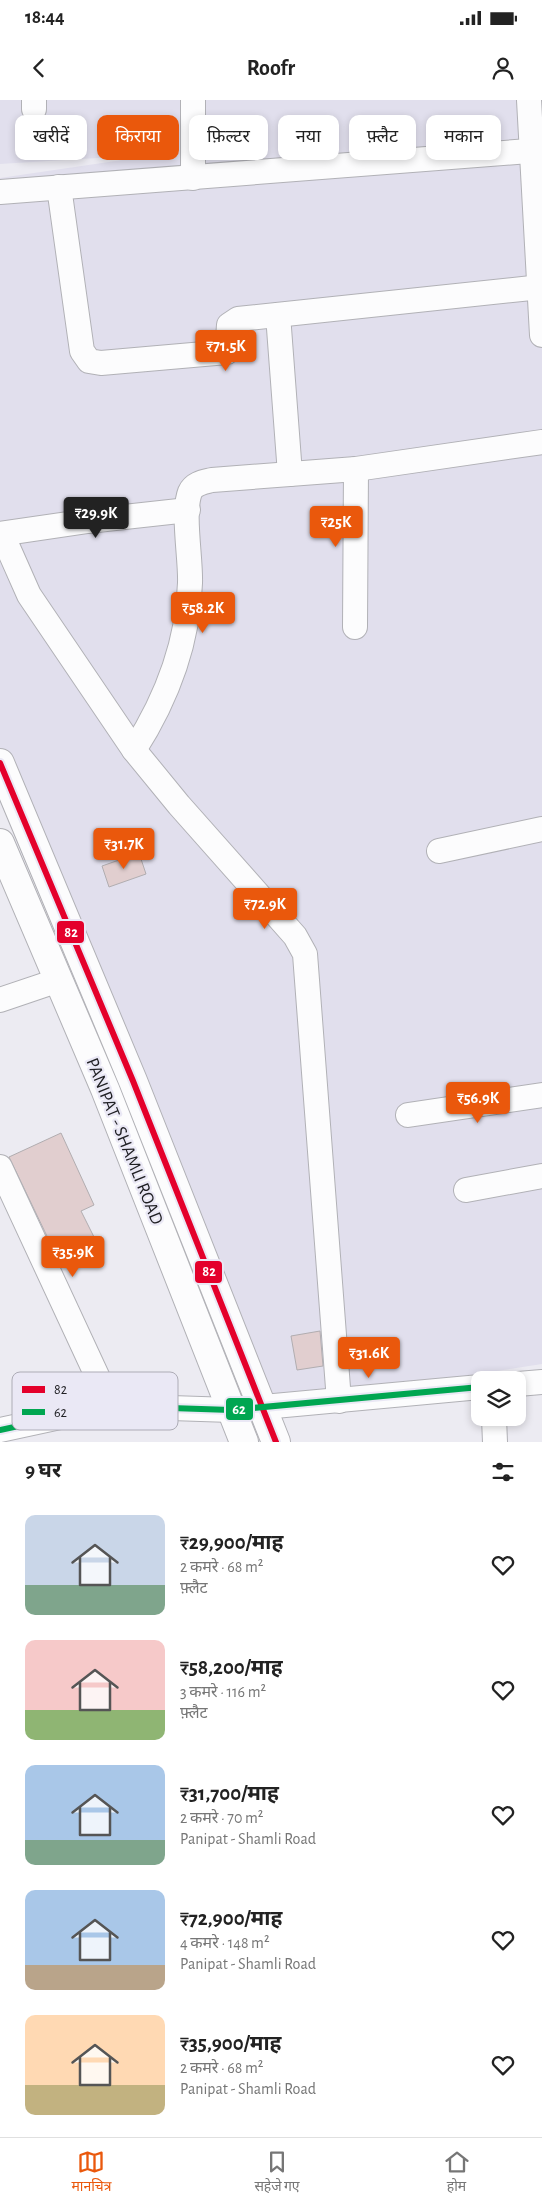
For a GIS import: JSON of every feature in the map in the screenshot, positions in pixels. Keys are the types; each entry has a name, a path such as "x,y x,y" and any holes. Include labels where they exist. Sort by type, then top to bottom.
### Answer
{"highway":[{"name":"PANIPAT - SHAMLI ROAD","path":"0,763 133,1081 276,1442"},
{"name":"PANIPAT - SHAMLI ROAD","path":"0,843 105,1088 244,1442"}],"street":[{"path":"193,100 193,178"},
{"path":"529,100 536,151 542,335"},
{"path":"0,192 536,151"},
{"path":"59,187 82,351 89,361 101,363 224,353 229,351 230,325 234,320 541,287"},
{"path":"278,315 290,474"},
{"path":"134,750 155,716 173,674 184,630 190,582 188,510 190,493 200,483 212,480 356,469 542,442"},
{"path":"355,626 356,469"},
{"path":"188,510 88,521 1,534 29,595 134,750 179,805 295,936 306,954 339,1401"},
{"path":"439,851 542,829"},
{"path":"0,1000 59,980"},
{"path":"408,1115 542,1095"},
{"path":"0,1167 95,1372"},
{"path":"466,1190 542,1176"},
{"path":"526,1383 542,1382"},
{"path":"178,1408 232,1410 262,1408 471,1388"},
{"path":"494,1426 495,1442"}],"shaded area":[{"path":"0,100 542,100 542,1364 497,1371 471,1371 471,1375 262,1408 0,777 0,178 122,160 179,160 179,115 97,115 97,158 87,159 87,115 15,115 15,160 65,160 0,164"}],"building":[{"path":"139,853 146,874 109,887 102,866"},
{"path":"61,1133 94,1205 81,1211 95,1239 57,1257 9,1157"},
{"path":"320,1331 323,1366 297,1370 291,1336"}],"transit line":[{"name":"82","path":"0,763 133,1081 276,1442"},
{"name":"62","path":"178,1408 231,1410 471,1388"},
{"name":"62","path":"0,1430 12,1427"}]}
